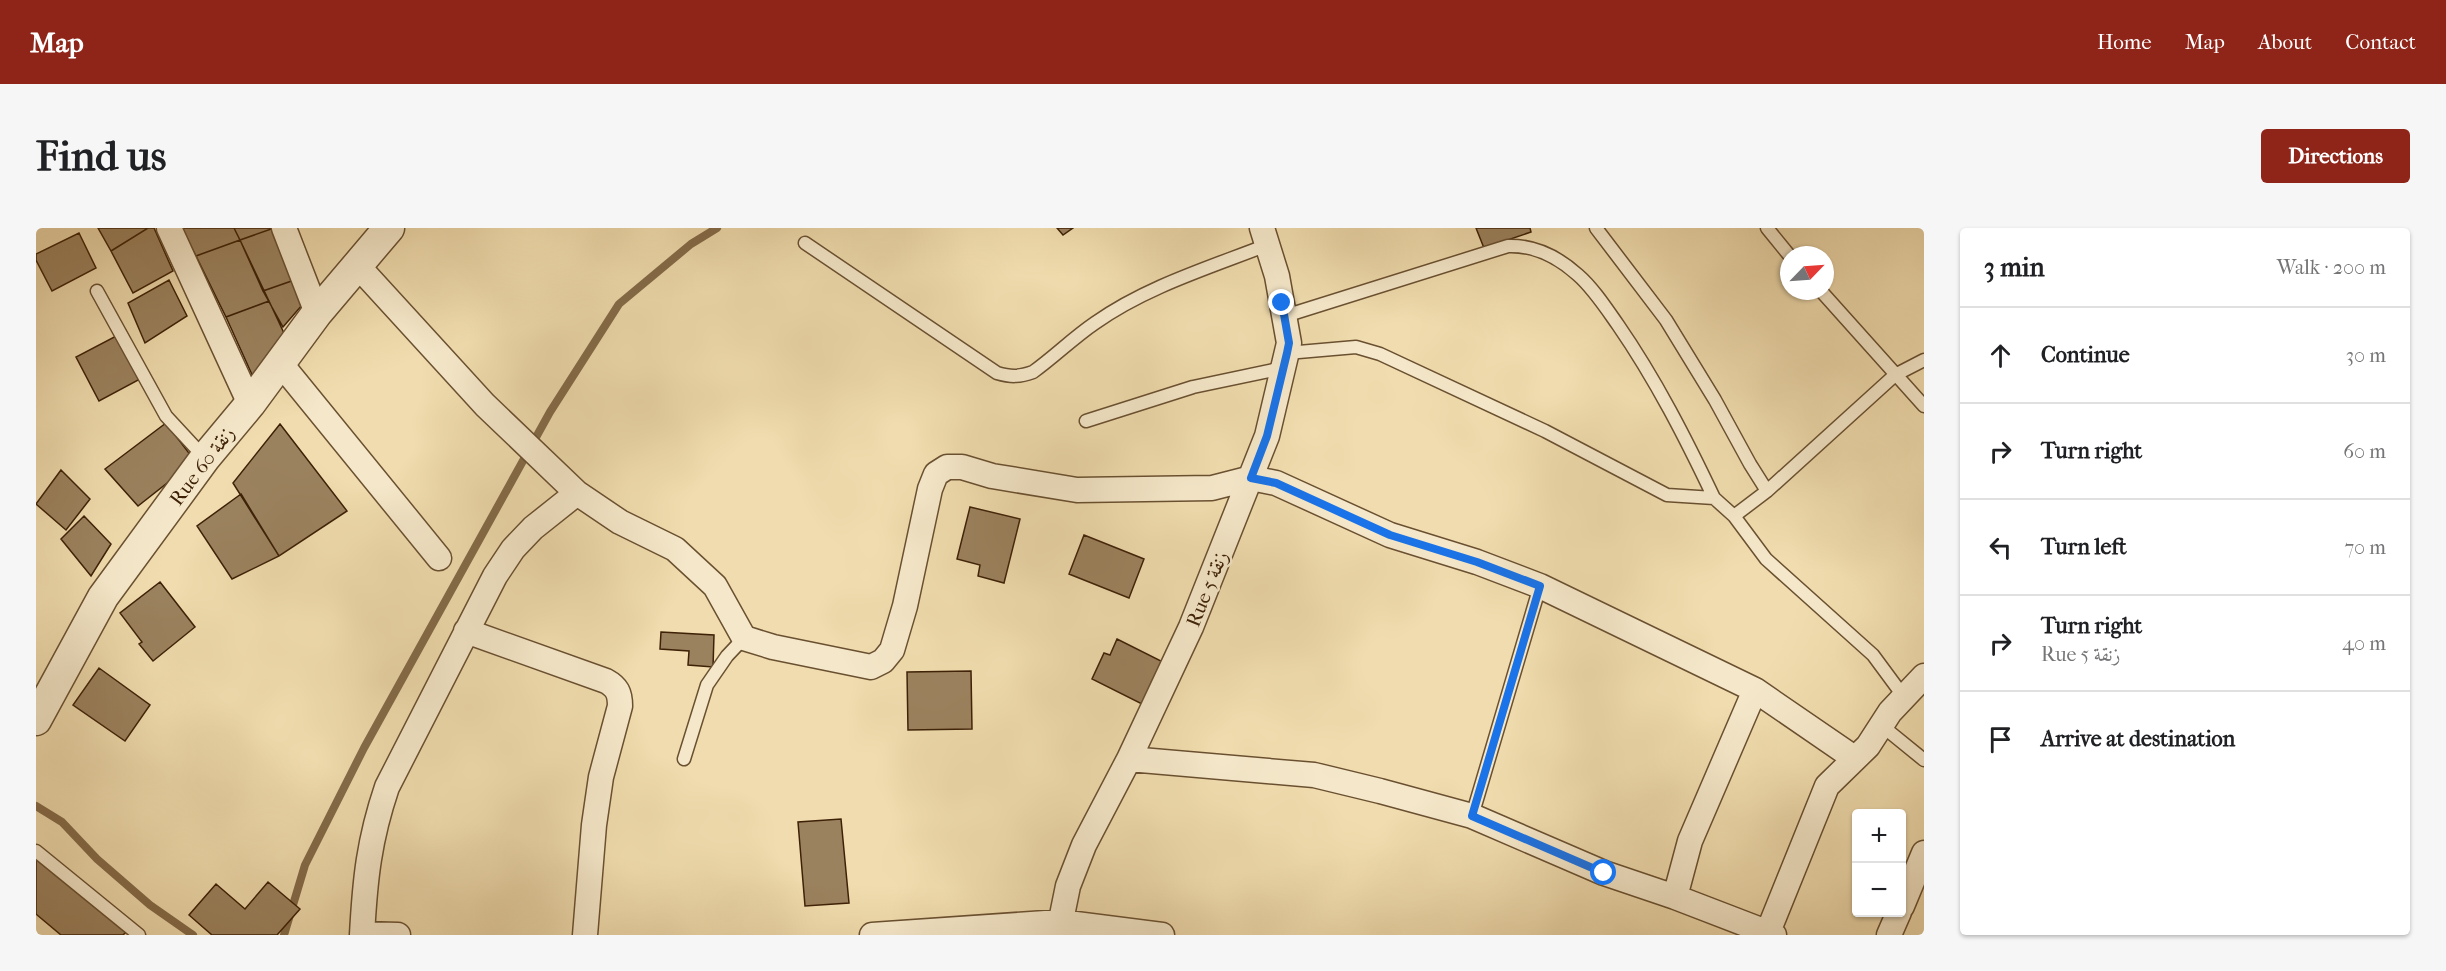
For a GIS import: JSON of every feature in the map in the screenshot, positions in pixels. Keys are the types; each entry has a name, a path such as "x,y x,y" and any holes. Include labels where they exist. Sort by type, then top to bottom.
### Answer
{"street":[{"path":"169,228 250,404"},
{"path":"284,228 317,314"},
{"name":"Rue 60 زنقة","path":"36,720 104,597 205,458 250,404 317,314 389,228"},
{"name":"Rue 5 زنقة","path":"1059,929 1068,886 1084,845 1129,759 1191,627 1267,436 1289,343 1277,276 1264,237"},
{"path":"357,265 485,405 572,488 620,522 675,549 715,586 744,638 774,647 871,667 883,661 892,650 905,606 930,489 936,474 948,467 962,467 992,476 1077,490 1212,488 1251,478 1276,483 1390,535 1477,562 1540,586 1755,690 1854,758"},
{"path":"281,364 439,558"},
{"path":"398,935 362,934 367,858 387,787 495,576 513,549 572,488"},
{"path":"466,631 606,681 615,686 620,696 620,706 601,777 594,825 585,935"},
{"path":"1129,759 1314,775 1472,816 1604,873 1675,897 1729,927 1771,934 1827,786 1868,746 1881,725 1924,676"},
{"path":"1675,897 1690,841 1755,690"},
{"path":"1906,896 1924,853"},
{"path":"1889,935 1897,917"},
{"path":"872,935 1059,929 1162,935"}],"lane":[{"path":"1596,228 1666,320 1767,491"},
{"path":"1767,228 1782,246"},
{"path":"805,243 997,373 1009,377 1033,372 1095,323 1170,282 1264,237"},
{"path":"1285,316 1508,246 1524,245 1537,249 1579,275 1606,308 1630,343 1678,424 1714,498 1734,516 1766,559 1873,655 1904,697"},
{"path":"97,291 166,416 205,458"},
{"path":"1829,300 1924,406"},
{"path":"1086,421 1285,360 1356,347 1380,354 1545,431 1666,495 1714,498"},
{"path":"1734,516 1767,491 1895,375 1924,360"},
{"path":"1472,816 1540,586"},
{"path":"684,759 707,686 727,656 744,638"},
{"path":"1881,725 1924,760"},
{"path":"36,851 139,935"}],"building":[{"path":"98,228 148,228 111,251"},
{"path":"148,228 154,228 173,271 133,293 111,251"},
{"path":"181,228 234,228 240,240 196,256"},
{"path":"234,228 274,228 240,240"},
{"path":"274,228 300,278 263,291 240,240"},
{"path":"1057,228 1073,228 1063,235"},
{"path":"1476,228 1530,228 1531,232 1484,248"},
{"path":"79,233 96,268 52,291 36,260 36,254"},
{"path":"240,240 269,301 226,317 196,256"},
{"path":"300,278 303,304 283,327 263,291"},
{"path":"169,280 187,316 145,343 128,303"},
{"path":"269,301 290,346 254,379 226,317"},
{"path":"120,334 142,378 99,401 76,357"},
{"path":"166,423 195,461 138,506 105,469"},
{"path":"280,424 347,511 279,556 233,483"},
{"path":"61,470 90,499 66,530 36,504"},
{"path":"241,494 279,556 232,579 197,526"},
{"path":"970,507 1020,519 1004,583 978,576 980,565 957,559"},
{"path":"84,516 111,544 91,576 61,539"},
{"path":"1084,535 1144,559 1129,598 1069,574"},
{"path":"160,582 195,627 153,661 139,644 142,642 120,613"},
{"path":"661,632 714,635 713,667 688,665 689,651 660,649"},
{"path":"1117,639 1167,664 1146,706 1092,679 1104,653 1110,655"},
{"path":"99,668 150,705 125,741 73,705"},
{"path":"971,671 972,729 908,730 907,672"},
{"path":"841,819 849,903 805,906 798,822"},
{"path":"39,856 127,931 123,935 61,935 36,914 36,859"},
{"path":"268,882 300,909 277,935 212,935 189,915 216,884 245,909"}],"waterway":[{"path":"284,935 305,865 364,748 550,412 619,304 691,244 717,228"},
{"path":"36,806 62,822 97,859 150,905 193,935"}],"route":[{"path":"1282,303 1289,343 1267,436 1251,478 1276,483 1390,535 1477,562 1540,586 1472,816 1604,873"}]}
